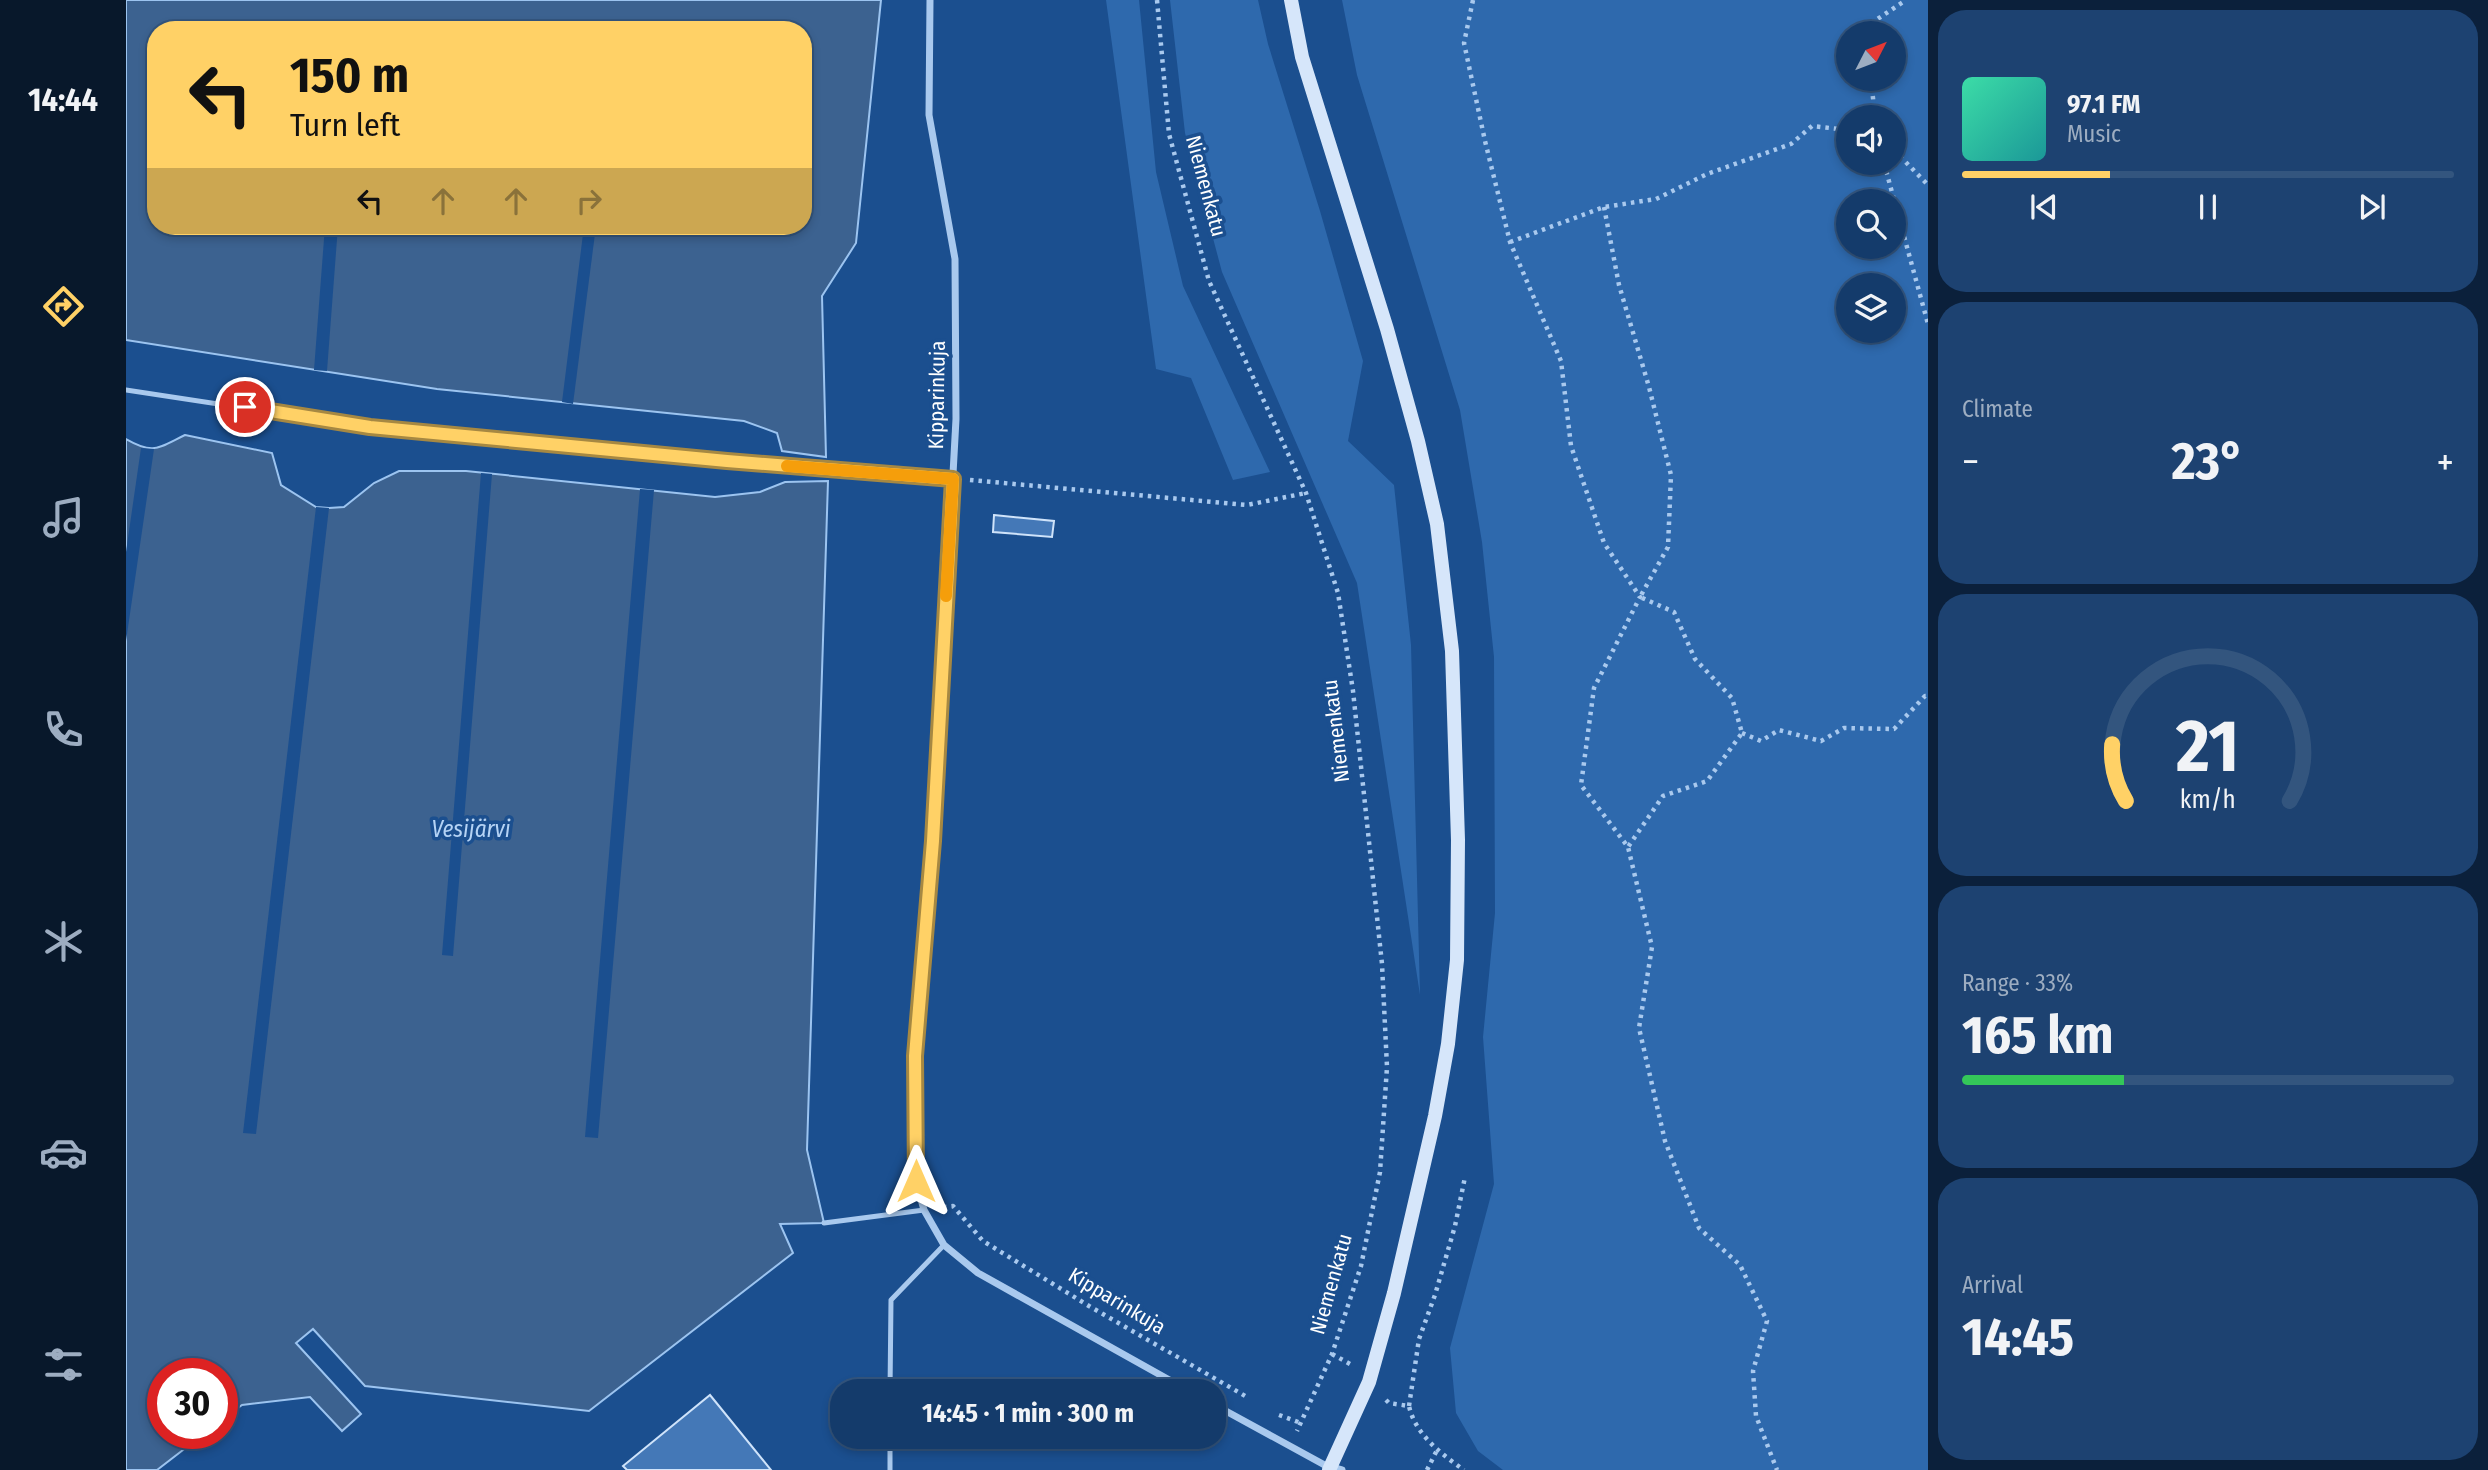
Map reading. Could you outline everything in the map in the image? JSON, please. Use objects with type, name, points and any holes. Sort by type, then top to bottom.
[{"type":"street","name":"Kipparinkuja","points":[[930,0],[929,115],[955,259],[956,419],[933,841],[915,1056],[916,1181],[924,1210],[944,1245],[978,1273],[1168,1379]]},
{"type":"street","points":[[1226,1411],[1334,1469],[1369,1382],[1394,1293],[1435,1116],[1448,1044],[1457,960],[1458,840],[1452,651],[1437,524],[1418,441],[1387,329],[1302,57],[1291,0]]},
{"type":"lane","points":[[126,390],[370,427],[727,461],[953,479]]},
{"type":"lane","points":[[824,1223],[924,1210]]},
{"type":"lane","points":[[890,1379],[891,1300],[944,1245]]},
{"type":"lane","points":[[890,1449],[890,1470]]},
{"type":"path","name":"Niemenkatu","points":[[1157,0],[1169,134],[1209,281],[1306,493],[1338,593],[1353,691],[1382,964],[1387,1067],[1380,1172],[1361,1266],[1332,1354],[1291,1446]]},
{"type":"path","points":[[1473,0],[1464,43],[1485,141],[1510,242],[1561,361],[1571,446],[1604,543],[1640,597],[1674,612],[1695,659],[1732,698],[1742,733]]},
{"type":"path","points":[[1874,21],[1906,0]]},
{"type":"path","points":[[1510,242],[1604,207],[1656,199],[1707,174],[1791,144],[1812,126],[1836,129]]},
{"type":"path","points":[[1906,162],[1928,184]]},
{"type":"path","points":[[1887,175],[1928,324]]},
{"type":"path","points":[[1604,207],[1619,285],[1671,475],[1668,547],[1594,688],[1581,785],[1628,847],[1652,947],[1639,1028],[1665,1141],[1699,1228],[1740,1265],[1767,1321],[1754,1371],[1756,1416],[1777,1470]]},
{"type":"path","points":[[953,479],[1247,505],[1306,493]]},
{"type":"path","points":[[1742,733],[1761,741],[1779,730],[1821,741],[1844,728],[1894,729],[1928,696]]},
{"type":"path","points":[[1628,847],[1663,796],[1707,781],[1742,733]]},
{"type":"path","points":[[1464,1470],[1437,1450],[1411,1417],[1409,1406],[1419,1339],[1455,1226],[1465,1177]]},
{"type":"path","name":"Kipparinkuja","points":[[924,1210],[953,1206],[983,1241],[1254,1401]]},
{"type":"path","points":[[1332,1354],[1348,1361],[1389,1403],[1409,1406]]},
{"type":"path","points":[[1277,1414],[1301,1423]]},
{"type":"path","points":[[1427,1470],[1437,1450]]},
{"type":"shaded area","points":[[1106,0],[1139,0],[1156,172],[1183,286],[1270,472],[1233,480],[1191,378],[1156,369]]},
{"type":"shaded area","points":[[1170,0],[1258,0],[1268,44],[1363,361],[1348,441],[1394,485],[1411,645],[1420,995],[1357,583],[1222,272],[1185,133]]},
{"type":"shaded area","points":[[1342,0],[1928,0],[1928,1470],[1503,1470],[1478,1451],[1456,1413],[1450,1348],[1494,1184],[1483,1037],[1495,913],[1494,657],[1482,542],[1460,410],[1357,75]]},
{"type":"water","points":[[126,0],[881,0],[856,243],[822,296],[826,457],[782,451],[777,433],[744,421],[437,389],[126,340]]},
{"type":"water","name":"Vesijärvi","points":[[185,435],[272,453],[281,485],[316,507],[329,508],[344,507],[374,483],[399,471],[466,471],[715,497],[760,492],[785,482],[828,481],[807,1150],[824,1223],[780,1224],[793,1253],[589,1411],[365,1386],[313,1329],[296,1343],[361,1414],[342,1431],[310,1397],[242,1405],[238,1408],[238,1358],[147,1358],[147,1449],[184,1449],[157,1470],[126,1470],[126,439],[150,448]]},
{"type":"pier","points":[[324,235],[337,235],[327,371],[314,370]]},
{"type":"pier","points":[[583,235],[595,235],[573,404],[562,402]]},
{"type":"pier","points":[[141,448],[154,449],[126,641],[126,552]]},
{"type":"pier","points":[[481,473],[492,474],[453,956],[442,955]]},
{"type":"pier","points":[[640,489],[654,490],[598,1138],[585,1137]]},
{"type":"pier","points":[[316,507],[329,508],[256,1134],[243,1133]]},
{"type":"building","points":[[994,515],[1054,521],[1052,537],[993,532]]},
{"type":"building","points":[[710,1395],[771,1470],[627,1470],[623,1466]]},
{"type":"slow traffic","points":[[787,466],[953,479],[946,596]]},
{"type":"route","points":[[245,407],[370,427],[727,461],[953,479],[933,841],[915,1056],[916,1181]]}]
